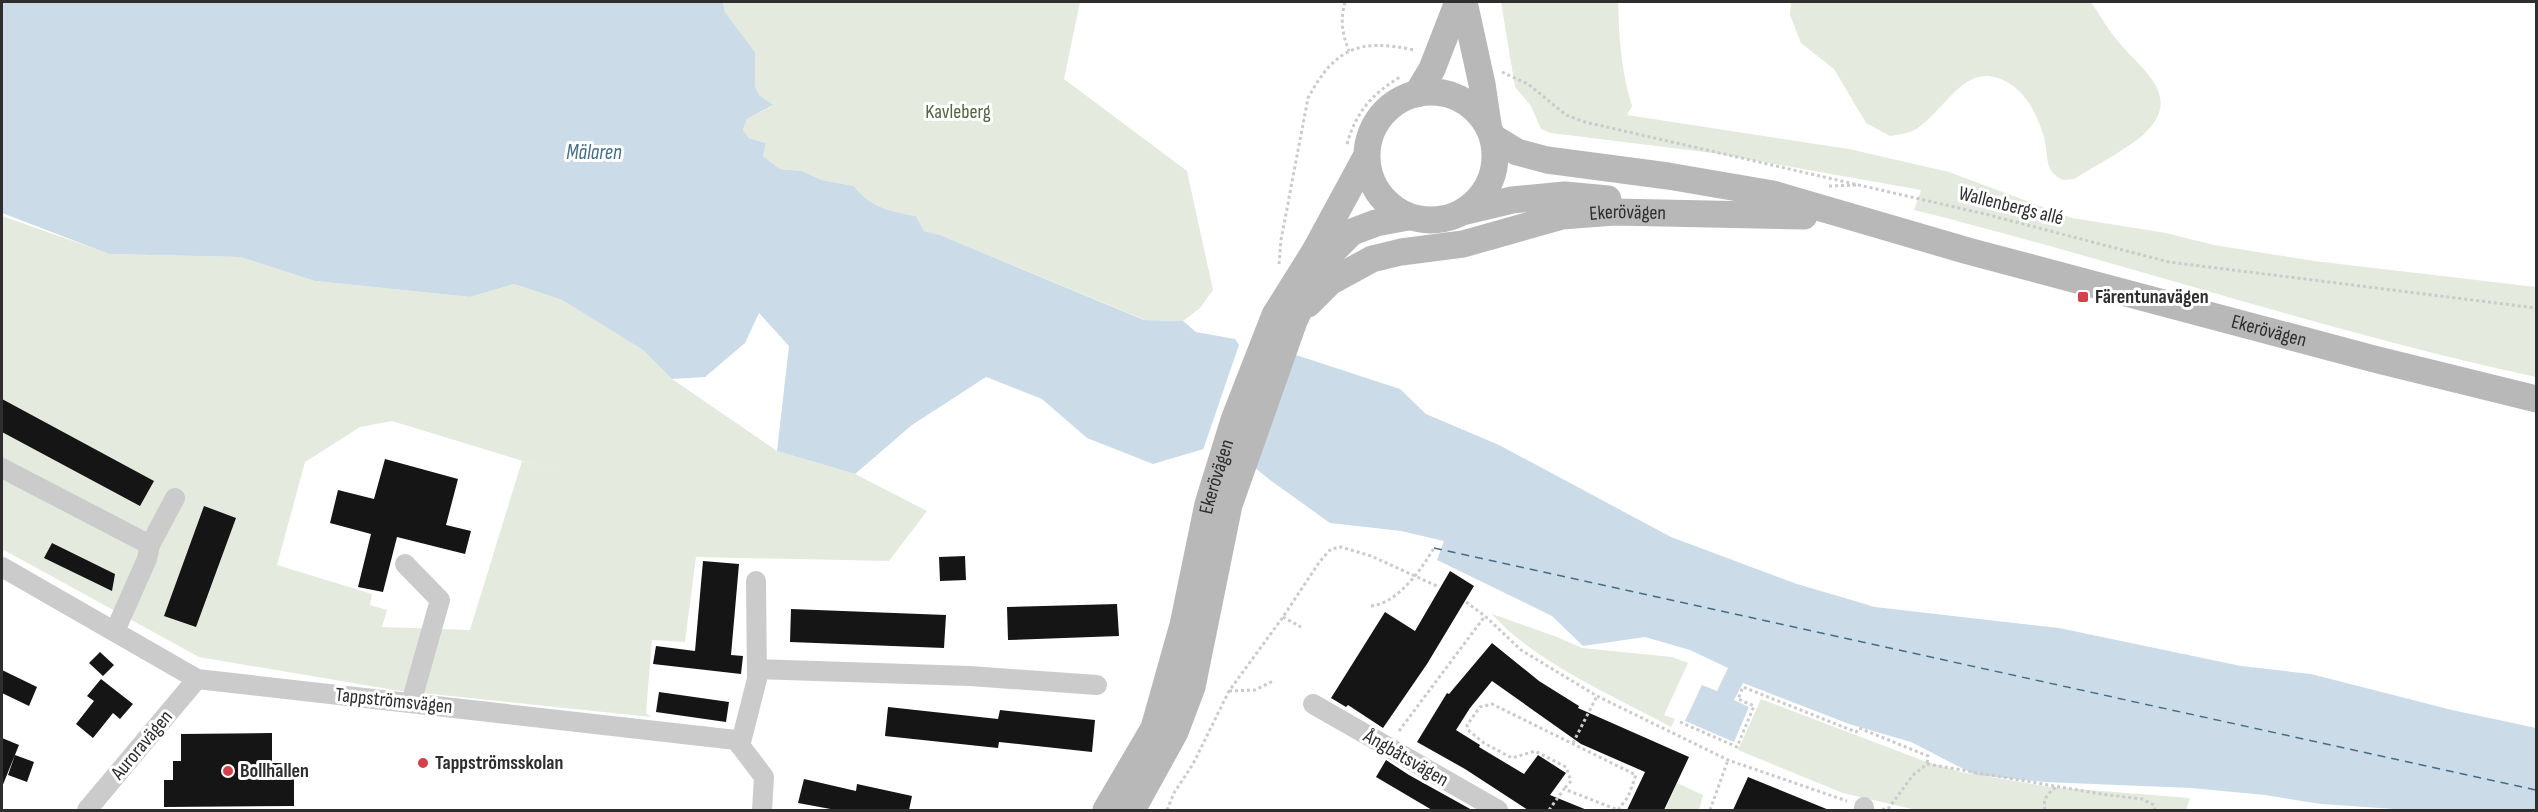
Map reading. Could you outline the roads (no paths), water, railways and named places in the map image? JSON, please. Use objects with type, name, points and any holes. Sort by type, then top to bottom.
[{"type":"main road","points":[[1417,94],[1432,69],[1458,2]]},
{"type":"main road","points":[[1464,2],[1482,84],[1491,131],[1495,155],[1491,181],[1484,195],[1466,211],[1441,220],[1425,221],[1408,217],[1394,209],[1377,190],[1368,173],[1366,157],[1370,137],[1379,118],[1396,102],[1417,94],[1447,94],[1458,98],[1469,104],[1491,131]]},
{"type":"main road","name":"Ekerövägen","points":[[1491,131],[1517,152],[1547,160],[1668,176],[1773,194],[1968,251],[2374,359],[2536,399]]},
{"type":"main road","name":"Ekerövägen","points":[[1288,317],[1315,251],[1366,157]]},
{"type":"main road","name":"Ekerövägen","points":[[1466,211],[1512,200],[1565,195],[1804,216],[1968,251]]},
{"type":"main road","name":"Ekerövägen","points":[[1288,317],[1330,282],[1372,259],[1401,252],[1463,244],[1562,216],[1615,212],[1804,216]]},
{"type":"main road","name":"Ekerövägen","points":[[1132,810],[1175,732],[1188,696],[1208,504],[1233,420],[1288,317],[1321,263],[1352,232],[1376,223],[1408,217]]},
{"type":"main road","name":"Ekerövägen","points":[[1106,810],[1154,728],[1195,620]]},
{"type":"street","points":[[2,468],[150,545]]},
{"type":"street","points":[[115,631],[147,559],[150,545],[175,498]]},
{"type":"street","points":[[405,564],[440,600],[411,703]]},
{"type":"street","name":"Tappströmsvägen","points":[[2,567],[197,679],[736,740],[740,746]]},
{"type":"street","points":[[756,581],[757,679],[740,746],[764,777],[762,810]]},
{"type":"street","points":[[757,669],[970,676],[1097,685]]},
{"type":"street","name":"Auroravägen","points":[[87,810],[197,679]]},
{"type":"street","name":"Ångbåtsvägen","points":[[1313,704],[1498,810]]},
{"type":"water","name":"Mälaren","points":[[2,2],[723,2],[725,12],[755,52],[755,86],[759,95],[773,105],[747,119],[743,130],[749,138],[766,143],[763,156],[780,169],[802,171],[822,180],[854,186],[874,204],[916,216],[924,231],[940,235],[1144,320],[1183,321],[1196,332],[1235,339],[1259,373],[1296,355],[1400,389],[1426,414],[1499,445],[1671,537],[1797,584],[1875,607],[2059,628],[2241,666],[2311,674],[2452,710],[2536,728],[2536,810],[2409,810],[2321,804],[2265,795],[2191,788],[2044,782],[1975,775],[1911,742],[1849,724],[1743,683],[1734,700],[1749,707],[1734,742],[1685,721],[1702,685],[1717,691],[1728,668],[1690,650],[1645,637],[1583,646],[1552,616],[1437,560],[1444,541],[1401,531],[1330,523],[1270,480],[1224,443],[1153,464],[1087,438],[1042,399],[986,377],[912,425],[855,474],[777,451],[789,346],[759,313],[745,343],[705,377],[672,379],[643,350],[562,300],[514,284],[470,297],[315,281],[240,257],[109,254],[2,213]]},
{"type":"place","name":"Färentunavägen","points":[[2083,297]]},
{"type":"place","name":"Tappströmsskolan","points":[[423,763]]},
{"type":"place","name":"Bollhallen","points":[[228,771]]},
{"type":"park label","name":"Kavleberg","points":[[958,112]]}]
